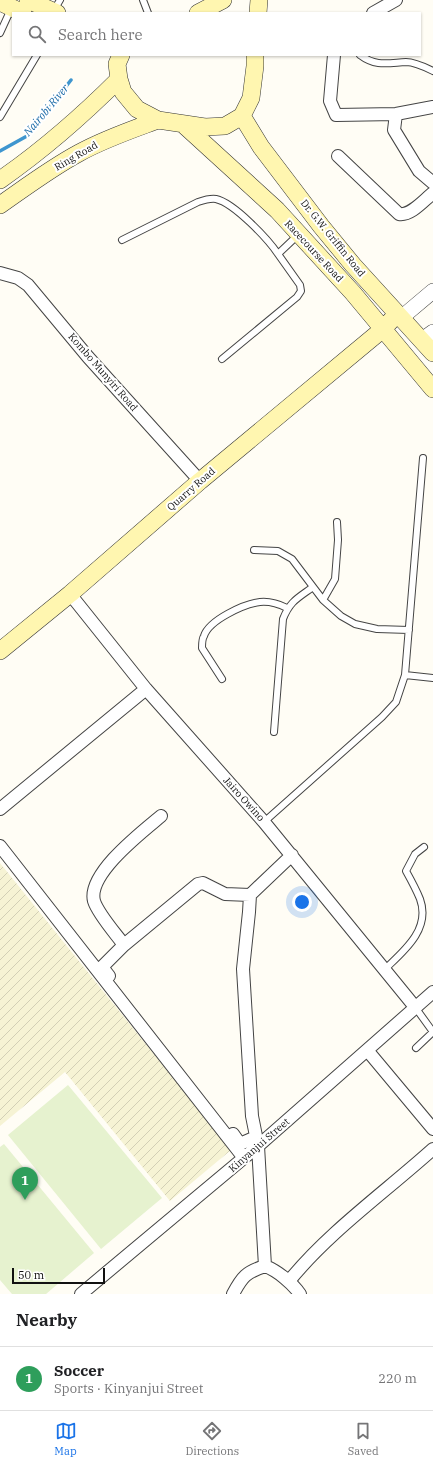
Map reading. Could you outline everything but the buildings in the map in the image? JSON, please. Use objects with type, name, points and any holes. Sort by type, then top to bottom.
[{"type":"main road","points":[[200,12],[223,0]]},
{"type":"main road","points":[[258,12],[259,0]]},
{"type":"main road","points":[[116,63],[123,92],[137,109],[158,120],[206,127],[225,126],[242,116],[251,98],[255,56]]},
{"type":"main road","points":[[0,180],[45,147],[74,123],[116,63]]},
{"type":"main road","name":"Dr. G.W. Griffin Road","points":[[242,116],[261,148],[353,265],[399,316],[428,336],[433,354]]},
{"type":"main road","name":"Ring Road","points":[[0,205],[78,153],[109,138],[158,120]]},
{"type":"main road","name":"Racecourse Road","points":[[184,124],[276,210],[353,293],[433,389]]},
{"type":"main road","name":"Quarry Road","points":[[0,651],[70,594],[200,481],[399,316]]},
{"type":"street","points":[[375,12],[396,0]]},
{"type":"street","points":[[334,56],[330,101],[336,115],[396,114],[433,107]]},
{"type":"street","points":[[396,114],[394,130],[419,170],[433,183]]},
{"type":"street","points":[[338,156],[399,214],[404,215],[410,212],[433,193]]},
{"type":"street","name":"Kombo Munyiri Road","points":[[0,273],[18,278],[28,286],[88,357],[200,481]]},
{"type":"street","points":[[399,316],[433,291]]},
{"type":"street","name":"Jairo Owino","points":[[70,594],[146,688],[292,855],[415,1007]]},
{"type":"street","points":[[0,809],[146,688]]},
{"type":"street","points":[[124,945],[102,916],[94,901],[95,889],[99,876],[128,844],[161,816]]},
{"type":"street","points":[[0,846],[244,1158]]},
{"type":"street","points":[[257,1141],[240,1144],[131,1002],[102,967],[124,945],[198,884],[203,883],[225,894],[250,894],[292,855]]},
{"type":"street","points":[[250,894],[243,969],[252,1116],[257,1141],[265,1266]]},
{"type":"street","name":"Kinyanjui Street","points":[[81,1294],[244,1158],[257,1141],[367,1050],[433,992]]},
{"type":"street","points":[[367,1050],[433,1129]]},
{"type":"street","points":[[289,1282],[306,1260],[321,1245],[433,1149]]},
{"type":"street","points":[[234,1294],[247,1274],[252,1270],[265,1266],[289,1282],[300,1294]]},
{"type":"lane","points":[[143,0],[148,12]]},
{"type":"lane","points":[[0,33],[12,7]]},
{"type":"lane","points":[[0,117],[36,56]]},
{"type":"lane","points":[[361,56],[370,62],[388,64],[407,62],[433,71]]},
{"type":"lane","points":[[122,240],[198,202],[207,199],[225,203],[252,224],[270,242],[300,285],[301,291],[297,297],[222,359]]},
{"type":"lane","points":[[278,254],[298,235]]},
{"type":"lane","points":[[264,822],[382,717],[396,702],[406,675],[408,630],[423,458]]},
{"type":"lane","points":[[323,600],[335,579],[338,547],[337,522]]},
{"type":"lane","points":[[254,550],[278,551],[292,559],[323,600],[341,616],[355,624],[376,629],[408,630]]},
{"type":"lane","points":[[274,732],[283,619],[287,608],[292,602],[313,586]]},
{"type":"lane","points":[[222,679],[202,648],[204,635],[211,626],[228,613],[261,602],[275,603],[287,608]]},
{"type":"lane","points":[[406,675],[433,678]]},
{"type":"lane","points":[[385,969],[407,948],[418,933],[423,913],[420,900],[406,871],[415,854],[424,847]]},
{"type":"lane","points":[[415,1007],[433,1032],[416,1048]]},
{"type":"shaded area","points":[[0,863],[231,1150],[170,1201],[65,1072],[0,1126]]},
{"type":"green space","points":[[68,1085],[162,1198],[101,1249],[8,1135]]},
{"type":"green space","points":[[4,1144],[94,1253],[46,1294],[12,1294],[0,1280],[0,1147]]},
{"type":"waterway","name":"Nairobi River","points":[[0,151],[27,136],[71,80]]},
{"type":"place","name":"Soccer","points":[[25,1200]]}]
